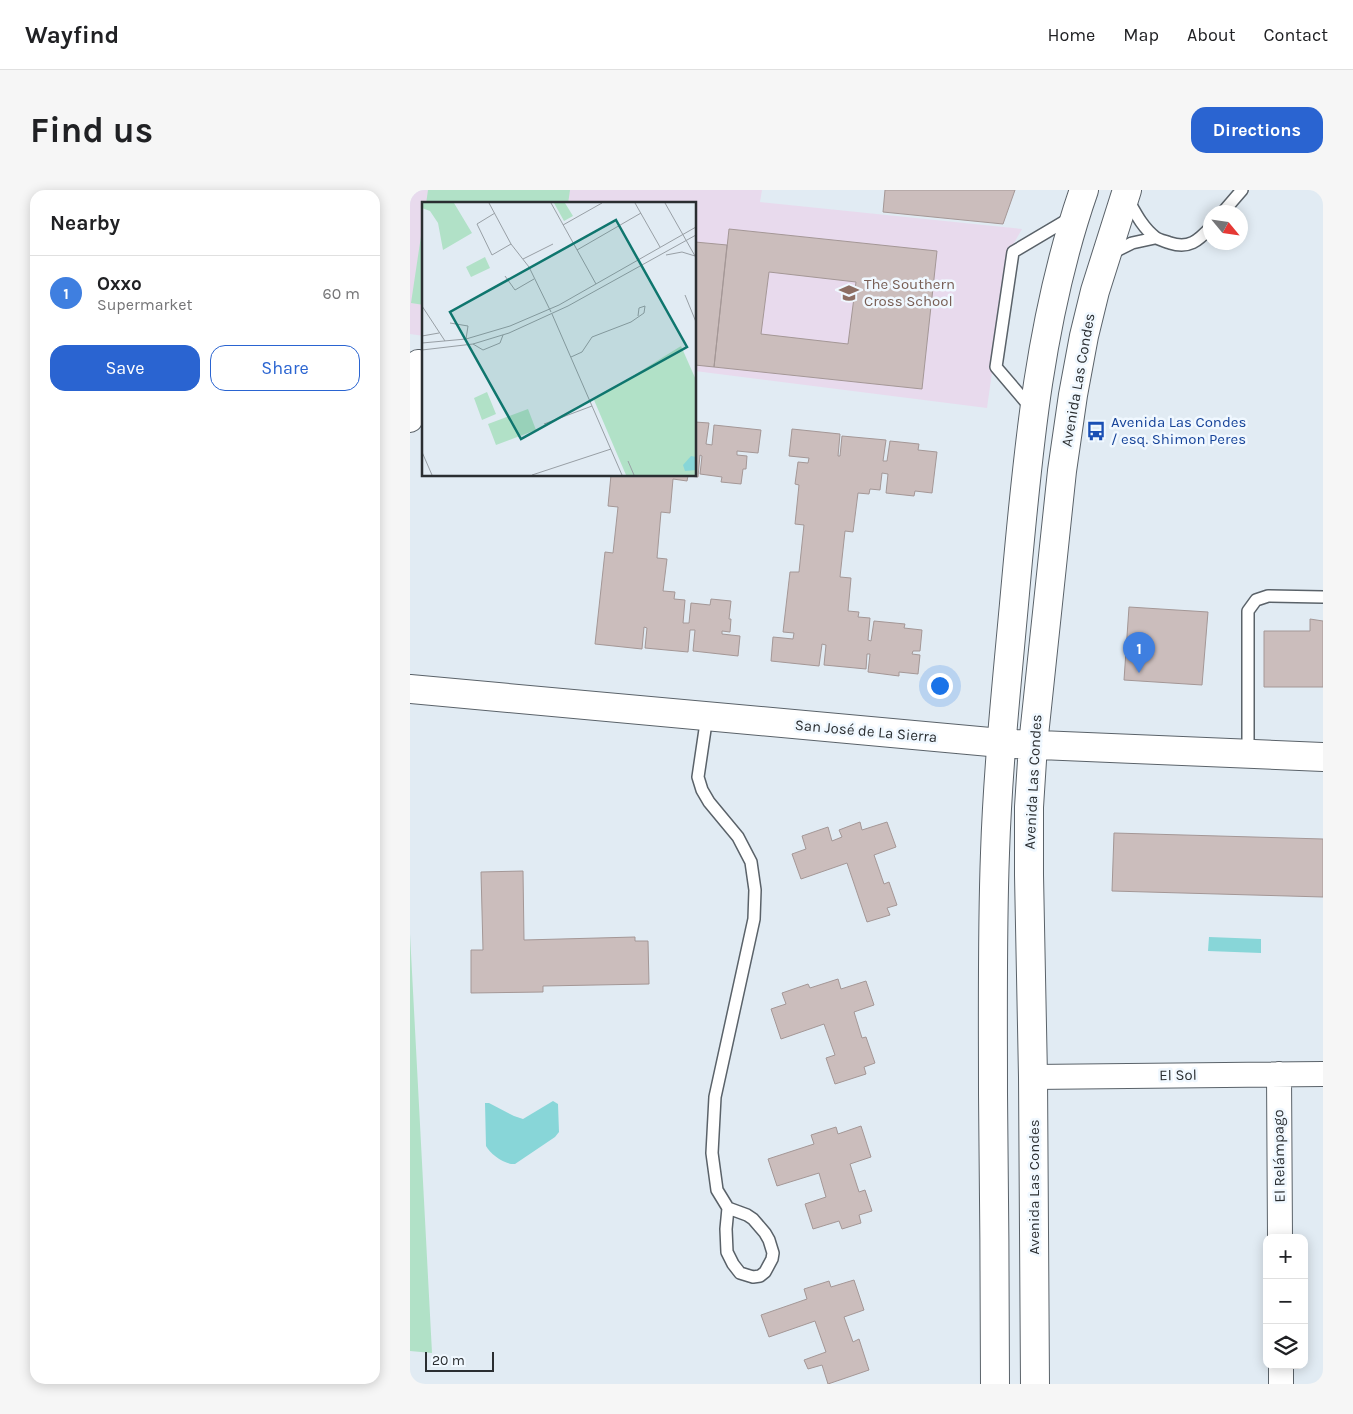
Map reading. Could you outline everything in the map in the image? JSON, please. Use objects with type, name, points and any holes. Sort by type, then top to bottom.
[{"type":"main road","name":"Avenida Las Condes","points":[[1035,1384],[1033,1077],[1029,875],[1029,807],[1033,745],[1062,471],[1070,414],[1084,336],[1095,291],[1126,192]]},
{"type":"main road","points":[[995,1384],[992,950],[1001,743],[1025,484],[1034,411],[1053,302],[1080,202]]},
{"type":"main road","name":"San José de La Sierra","points":[[410,689],[1001,743],[1323,757]]},
{"type":"street","points":[[410,420],[418,362]]},
{"type":"street","name":"El Relámpago","points":[[1279,1074],[1280,1234]]},
{"type":"street","name":"El Sol","points":[[1033,1077],[1323,1074]]},
{"type":"street","points":[[1281,1369],[1282,1384]]},
{"type":"lane","points":[[1229,205],[1242,190]]},
{"type":"lane","points":[[1126,192],[1139,221],[1155,238],[1177,245],[1189,245],[1203,235]]},
{"type":"lane","points":[[1034,411],[996,367],[1013,252],[1080,202]]},
{"type":"lane","points":[[1106,256],[1132,243],[1155,238]]},
{"type":"lane","points":[[1248,753],[1248,611],[1256,600],[1268,596],[1323,598]]},
{"type":"lane","points":[[707,716],[698,777],[702,790],[709,802],[738,837],[751,862],[755,890],[754,919],[715,1097],[712,1153],[717,1190],[728,1208],[727,1252],[740,1273],[746,1276],[760,1276],[765,1272],[772,1259],[773,1253],[769,1240],[753,1219],[728,1208]]},
{"type":"shaded area","name":"The Southern Cross School","points":[[410,190],[762,190],[760,202],[1022,229],[1009,252],[987,408],[696,371],[696,202],[422,202],[422,336],[410,334]]},
{"type":"green space","points":[[428,190],[570,190],[568,202],[426,202]]},
{"type":"green space","points":[[422,229],[422,305],[411,303]]},
{"type":"green space","points":[[410,934],[432,1353],[410,1351]]},
{"type":"water","points":[[1209,937],[1261,939],[1261,953],[1208,951]]},
{"type":"water","points":[[553,1101],[558,1104],[559,1132],[555,1137],[515,1164],[502,1161],[488,1149],[486,1146],[485,1103],[489,1103],[523,1119]]},
{"type":"building","points":[[885,190],[1015,190],[1003,224],[883,212]]},
{"type":"building","points":[[729,229],[937,251],[922,389],[714,367]],"holes":[[[769,272],[856,282],[848,344],[761,334]]]},
{"type":"building","points":[[696,242],[727,245],[714,367],[696,365]]},
{"type":"building","points":[[696,422],[709,423],[706,444],[712,445],[714,425],[761,430],[758,453],[737,451],[737,455],[747,456],[746,469],[743,469],[741,484],[721,482],[722,477],[700,474],[702,456],[700,455],[698,477],[688,476],[696,476]]},
{"type":"building","points":[[792,429],[840,434],[838,456],[840,456],[842,436],[886,440],[883,461],[887,461],[890,441],[919,444],[918,450],[937,452],[932,493],[915,491],[914,496],[886,493],[888,474],[882,473],[880,490],[870,489],[869,494],[858,493],[853,532],[845,531],[840,577],[851,578],[848,611],[859,612],[858,617],[870,618],[868,640],[871,641],[874,621],[905,624],[904,628],[922,630],[920,651],[913,651],[912,654],[920,655],[918,674],[899,672],[899,676],[868,672],[870,654],[867,654],[866,669],[824,665],[826,645],[822,644],[819,666],[771,661],[773,637],[793,639],[794,633],[783,632],[790,572],[799,572],[804,525],[795,524],[799,485],[795,484],[798,462],[808,463],[809,458],[789,456]]},
{"type":"building","points":[[611,476],[688,476],[687,481],[673,479],[670,513],[661,512],[657,558],[667,559],[663,591],[675,592],[674,599],[685,600],[683,623],[689,623],[691,603],[710,605],[711,599],[731,601],[730,632],[722,631],[722,634],[740,636],[738,656],[693,651],[695,630],[690,630],[688,652],[645,648],[647,628],[644,627],[642,649],[595,644],[605,552],[613,553],[618,507],[608,506]]},
{"type":"building","points":[[1129,607],[1208,612],[1202,685],[1124,680]]},
{"type":"building","points":[[1310,619],[1323,621],[1323,687],[1264,687],[1264,631],[1310,631]]},
{"type":"building","points":[[860,822],[862,830],[887,822],[896,847],[874,855],[884,884],[889,882],[897,905],[887,908],[890,915],[867,922],[847,863],[801,879],[792,854],[806,849],[802,836],[828,827],[832,841],[842,837],[839,830]]},
{"type":"building","points":[[1114,833],[1323,839],[1323,897],[1112,891]]},
{"type":"building","points":[[523,871],[524,940],[635,937],[635,941],[648,941],[649,984],[543,986],[543,992],[471,993],[471,950],[483,950],[481,872]]},
{"type":"building","points":[[838,979],[841,989],[866,981],[874,1005],[854,1012],[862,1038],[866,1037],[875,1063],[864,1067],[866,1074],[835,1084],[826,1058],[835,1055],[824,1024],[781,1039],[771,1009],[786,1004],[782,993],[808,984],[810,988]]},
{"type":"building","points":[[861,1126],[871,1157],[850,1164],[859,1192],[865,1190],[872,1211],[859,1215],[861,1223],[842,1229],[839,1221],[813,1229],[805,1204],[826,1197],[819,1173],[777,1186],[768,1159],[814,1144],[811,1135],[836,1127],[838,1134]]},
{"type":"building","points":[[854,1280],[864,1310],[844,1317],[853,1342],[859,1339],[869,1370],[828,1384],[822,1365],[808,1369],[804,1360],[826,1352],[815,1321],[769,1337],[761,1315],[807,1299],[804,1289],[829,1281],[831,1287]]},
{"type":"place","name":"The Southern Cross School","points":[[849,293]]},
{"type":"place","name":"Avenida Las Condes / esq. Shimon Peres","points":[[1096,431]]},
{"type":"place","name":"Oxxo","points":[[1139,673]]}]
